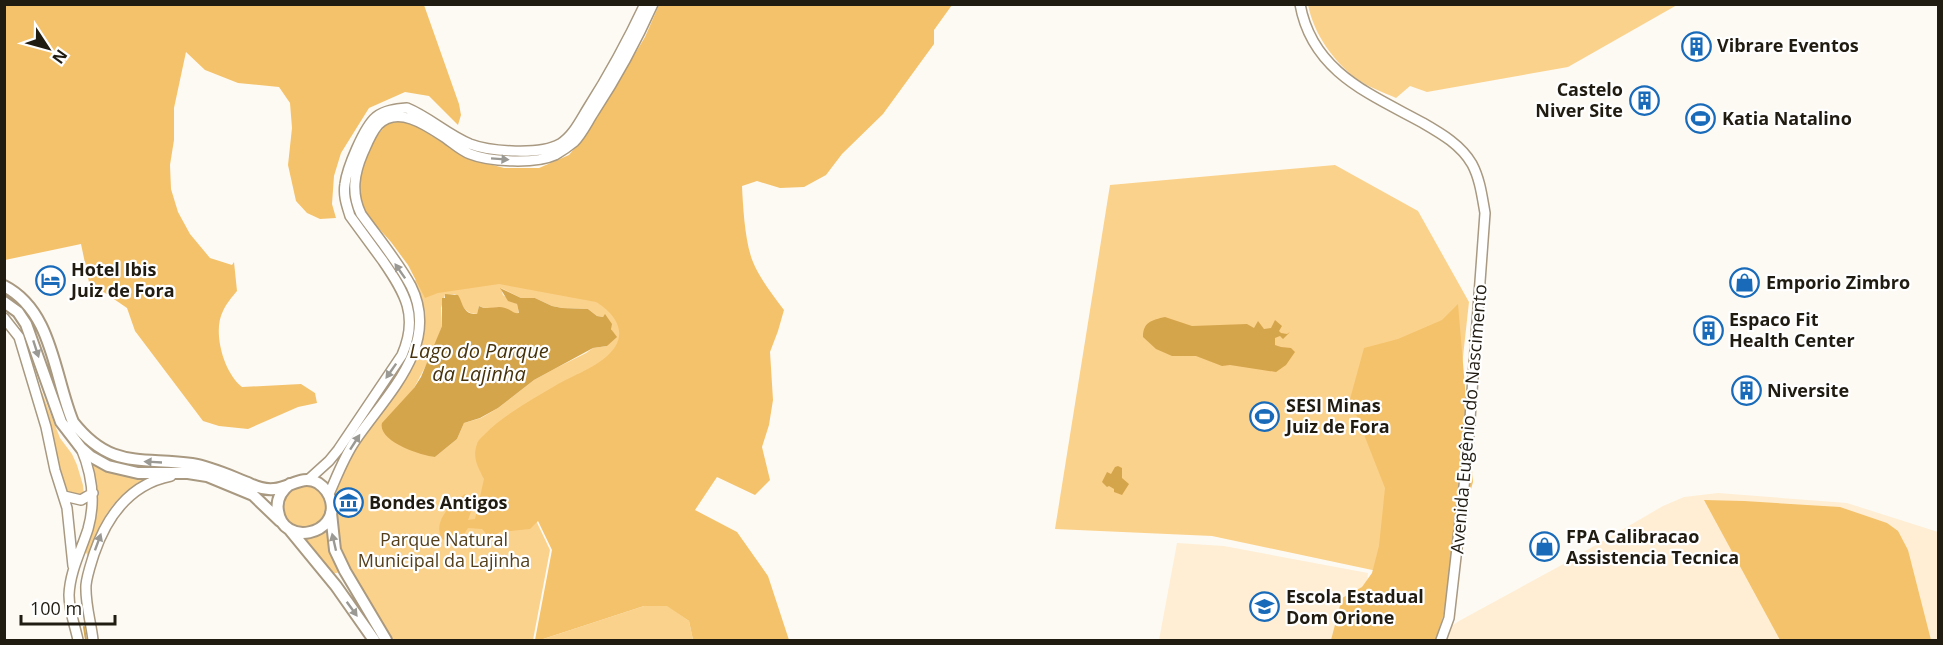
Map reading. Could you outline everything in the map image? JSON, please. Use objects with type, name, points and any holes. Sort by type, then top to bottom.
[{"type":"main road","points":[[308,480],[338,450],[402,355],[408,341],[410,315],[403,293],[350,216],[345,202],[345,184],[354,158],[374,119],[383,112],[407,108],[468,143],[488,149],[524,150],[551,148],[561,144],[572,133],[603,84],[645,4]]},
{"type":"main road","points":[[386,640],[345,571],[336,550],[329,494],[354,442],[407,369],[416,347],[420,313],[410,285],[360,214],[355,201],[353,185],[360,161],[378,125],[387,118],[399,117],[412,119],[468,154],[485,158],[522,160],[552,156],[575,141],[609,89],[637,40],[654,4]]},
{"type":"main road","name":"Avenida Eugênio do Nascimento","points":[[1300,4],[1303,18],[1318,49],[1336,70],[1374,98],[1410,116],[1442,140],[1457,154],[1482,196],[1485,213],[1467,460],[1449,618],[1441,640]]},
{"type":"main road","points":[[4,286],[23,298],[38,319],[73,422],[83,434],[108,453],[122,458],[193,464],[257,487],[276,489],[308,480],[320,484],[329,494]]},
{"type":"main road","points":[[4,302],[23,318],[33,339],[61,422],[90,456],[108,466],[124,470],[207,476],[253,495],[286,527],[307,534],[316,532],[328,520],[331,511]]},
{"type":"main road","points":[[4,318],[19,337],[64,496],[72,543],[70,602],[78,640]]},
{"type":"main road","points":[[73,566],[88,527],[93,493],[81,448]]},
{"type":"main road","points":[[93,640],[86,583],[99,538],[115,510],[131,494],[161,478],[188,473]]},
{"type":"main road","points":[[290,484],[284,489],[278,502],[279,517],[327,576],[374,640]]},
{"type":"main road","points":[[64,496],[81,500],[93,493]]},
{"type":"main road","points":[[72,543],[86,557],[82,592],[85,608],[89,612]]},
{"type":"main road","points":[[327,576],[338,575],[345,571]]},
{"type":"shaded area","points":[[5,4],[424,5],[459,104],[461,115],[458,125],[429,96],[405,92],[369,108],[341,153],[334,176],[332,204],[336,218],[320,219],[307,213],[296,201],[288,165],[292,128],[290,103],[279,87],[238,83],[205,70],[186,52],[174,108],[174,140],[170,165],[171,189],[178,212],[190,234],[210,258],[232,265],[234,262],[237,291],[223,311],[219,330],[219,341],[225,362],[242,387],[301,384],[315,393],[317,403],[298,407],[248,429],[219,426],[203,421],[135,331],[127,308],[89,282],[81,244],[5,260]]},
{"type":"shaded area","points":[[659,5],[952,5],[934,30],[934,44],[883,114],[842,154],[826,175],[804,187],[780,188],[757,181],[742,186],[750,254],[759,275],[784,310],[770,352],[773,400],[769,425],[762,447],[770,480],[755,495],[717,477],[695,510],[737,532],[768,576],[789,640],[693,640],[689,621],[667,606],[644,606],[535,640],[552,550],[538,521],[530,529],[499,532],[497,537],[490,538],[482,529],[468,528],[463,536],[448,541],[442,539],[439,526],[449,508],[465,494],[470,496],[474,503],[468,520],[475,519],[484,479],[475,458],[480,439],[492,427],[520,407],[604,359],[618,340],[616,321],[596,302],[499,284],[438,293],[425,298],[408,265],[364,212],[359,199],[357,186],[362,162],[374,139],[387,124],[411,122],[466,158],[504,168],[539,168],[569,155],[588,132],[645,37]]},
{"type":"shaded area","points":[[1458,304],[1473,482],[1457,539],[1449,597],[1436,640],[1331,640],[1342,598],[1362,587],[1372,573],[1379,546],[1385,488],[1350,399],[1364,348],[1398,339],[1442,320]]},
{"type":"shaded area","points":[[1718,493],[1847,503],[1938,532],[1938,640],[1443,640],[1450,627],[1459,621],[1663,506],[1684,497]]},
{"type":"shaded area","points":[[1704,500],[1840,507],[1887,523],[1898,531],[1908,550],[1931,640],[1780,640]]},
{"type":"shaded area","name":"Escola Estadual Dom Orione","points":[[1177,543],[1224,546],[1368,573],[1362,640],[1159,640]]},
{"type":"green space","points":[[1308,4],[1677,5],[1568,67],[1427,92],[1410,86],[1396,98],[1361,82],[1340,64],[1320,36]]},
{"type":"green space","name":"SESI Minas Juiz de Fora","points":[[1335,165],[1418,211],[1469,302],[1438,584],[1212,536],[1055,529],[1110,185]]},
{"type":"green space","name":"Parque Natural Municipal da Lajinha","points":[[453,257],[668,305],[513,472],[550,550],[533,640],[388,640],[340,546],[335,508],[338,479],[422,333],[424,310],[414,281]],"holes":[[[501,288],[521,298],[535,298],[552,306],[588,309],[597,316],[605,315],[613,333],[607,346],[593,348],[534,380],[481,418],[464,423],[457,439],[435,457],[414,388],[433,352],[442,326],[441,308],[445,295],[455,294],[468,312],[477,314],[479,306],[502,308],[519,314],[517,304],[503,295]]]},
{"type":"green space","points":[[42,392],[60,438],[77,465],[83,485],[84,496],[82,497],[68,493],[66,489]]},
{"type":"green space","points":[[89,461],[105,470],[144,480],[124,494],[111,507],[88,557],[85,550],[91,526]]},
{"type":"green space","points":[[315,484],[330,503],[322,525],[299,531],[281,515],[281,499],[291,486]]},
{"type":"green space","points":[[331,517],[344,569],[328,574],[299,534]]},
{"type":"green space","points":[[644,606],[668,606],[689,621],[693,640],[540,640]]},
{"type":"water","name":"Lago do Parque da Lajinha","points":[[500,288],[521,298],[535,298],[552,306],[588,309],[597,316],[603,317],[605,314],[617,337],[607,346],[593,348],[534,380],[498,408],[480,418],[464,423],[457,439],[435,457],[411,451],[386,436],[382,430],[382,423],[421,377],[442,326],[442,298],[445,298],[445,294],[458,295],[466,311],[472,314],[477,314],[479,306],[502,307],[519,313],[517,304],[508,301]]},
{"type":"water","points":[[1165,317],[1192,326],[1247,324],[1254,328],[1258,321],[1264,329],[1271,328],[1275,320],[1282,326],[1279,331],[1281,333],[1290,332],[1283,339],[1280,336],[1275,338],[1275,345],[1291,348],[1295,352],[1286,365],[1276,372],[1230,365],[1222,366],[1196,356],[1172,356],[1156,349],[1143,337],[1143,332],[1149,322]]},
{"type":"water","points":[[1118,466],[1122,468],[1122,478],[1129,484],[1122,495],[1114,492],[1114,489],[1102,482],[1107,472],[1111,474]]},
{"type":"waterway","points":[[84,627],[86,640]]},
{"type":"place","name":"Vibrare Eventos","points":[[1696,46]]},
{"type":"place","name":"Castelo Niver Site","points":[[1644,100]]},
{"type":"place","name":"Katia Natalino","points":[[1701,119]]},
{"type":"place","name":"Hotel Ibis Juiz de Fora","points":[[50,280]]},
{"type":"place","name":"Emporio Zimbro","points":[[1745,283]]},
{"type":"place","name":"Espaco Fit Health Center","points":[[1708,330]]},
{"type":"place","name":"Niversite","points":[[1746,391]]},
{"type":"place","name":"SESI Minas Juiz de Fora","points":[[1265,416]]},
{"type":"place","name":"Bondes Antigos","points":[[348,503]]},
{"type":"place","name":"FPA Calibracao Assistencia Tecnica","points":[[1545,547]]},
{"type":"place","name":"Escola Estadual Dom Orione","points":[[1265,607]]}]
